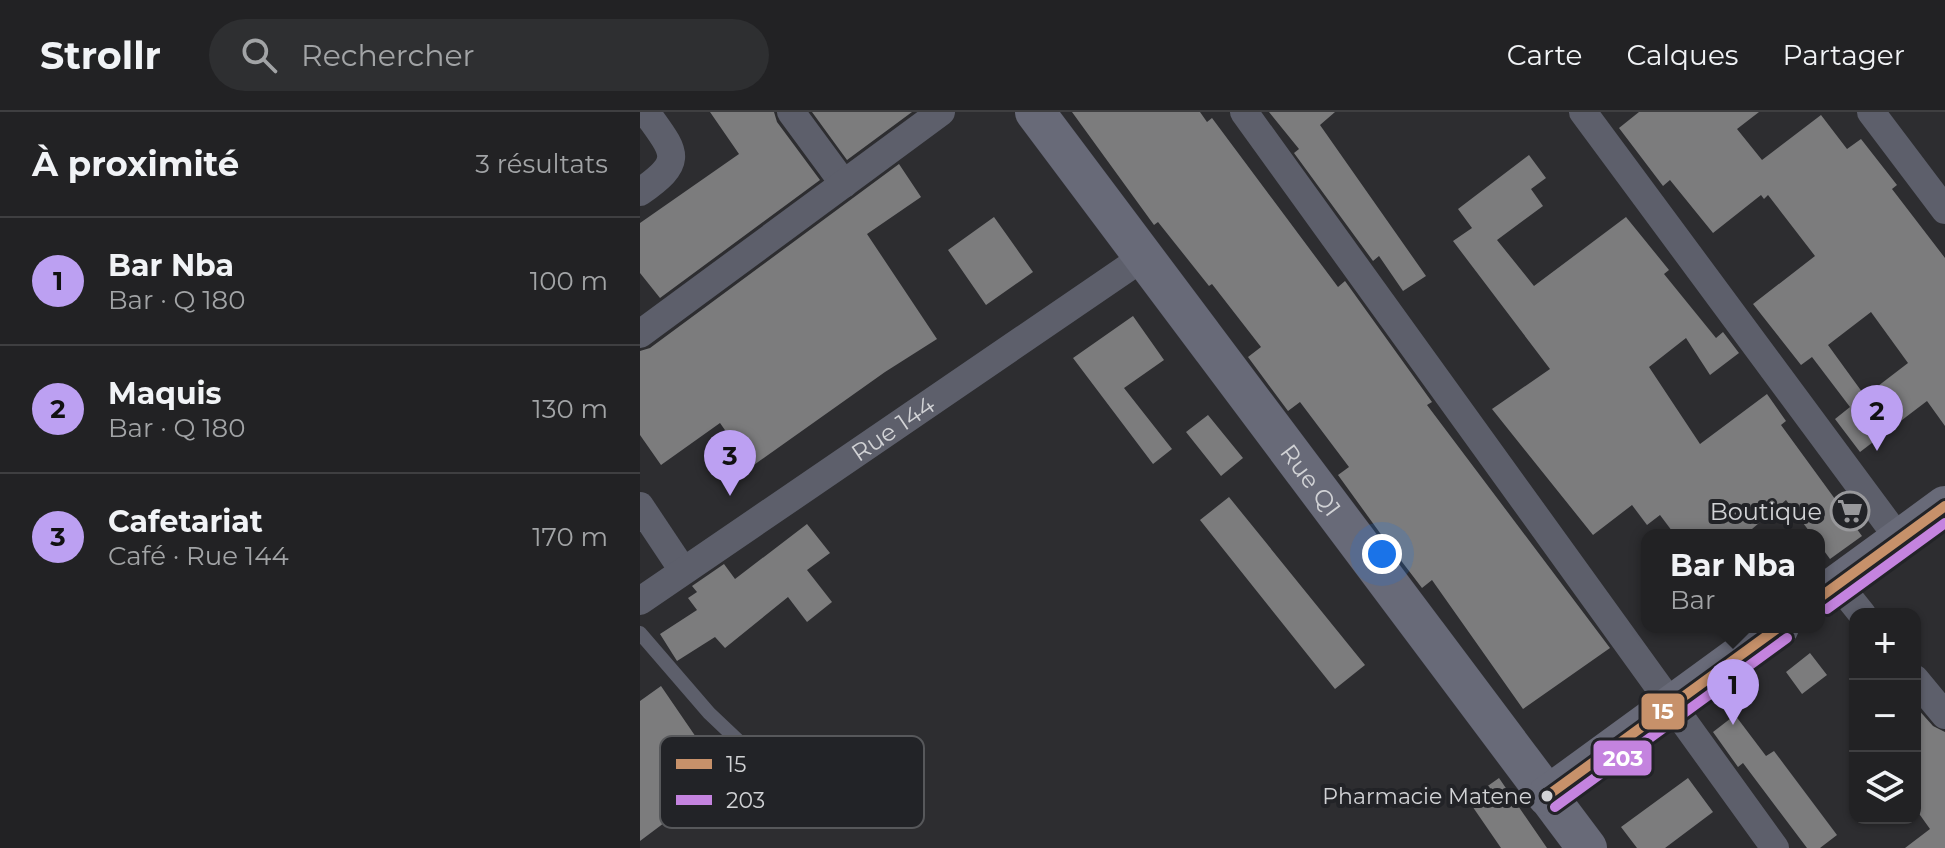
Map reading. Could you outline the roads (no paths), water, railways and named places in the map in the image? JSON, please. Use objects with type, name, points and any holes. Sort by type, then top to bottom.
[{"type":"street","points":[[640,192],[666,174],[672,160],[670,146],[646,112]]},
{"type":"street","points":[[791,112],[844,184]]},
{"type":"street","points":[[640,334],[941,112]]},
{"type":"street","name":"Rue Q1","points":[[1035,112],[1587,848]]},
{"type":"street","points":[[1244,112],[1775,848]]},
{"type":"street","points":[[1871,112],[1945,210]]},
{"type":"street","points":[[1589,114],[1899,539]]},
{"type":"street","name":"Rue 144","points":[[640,601],[682,569],[1145,256]]},
{"type":"street","points":[[640,506],[682,569]]},
{"type":"street","points":[[1840,599],[1899,539],[1945,506]]},
{"type":"street","points":[[1547,796],[1771,633]]},
{"type":"street","points":[[1916,680],[1945,715]]},
{"type":"lane","points":[[640,633],[709,713],[733,736]]},
{"type":"place","name":"Maquis","points":[[1877,451]]},
{"type":"place","name":"Cafetariat","points":[[730,496]]},
{"type":"place","name":"Boutique","points":[[1850,511]]},
{"type":"place","name":"Bar Nba","points":[[1733,725]]},
{"type":"place","name":"Pharmacie Matene","points":[[1547,796]]}]
